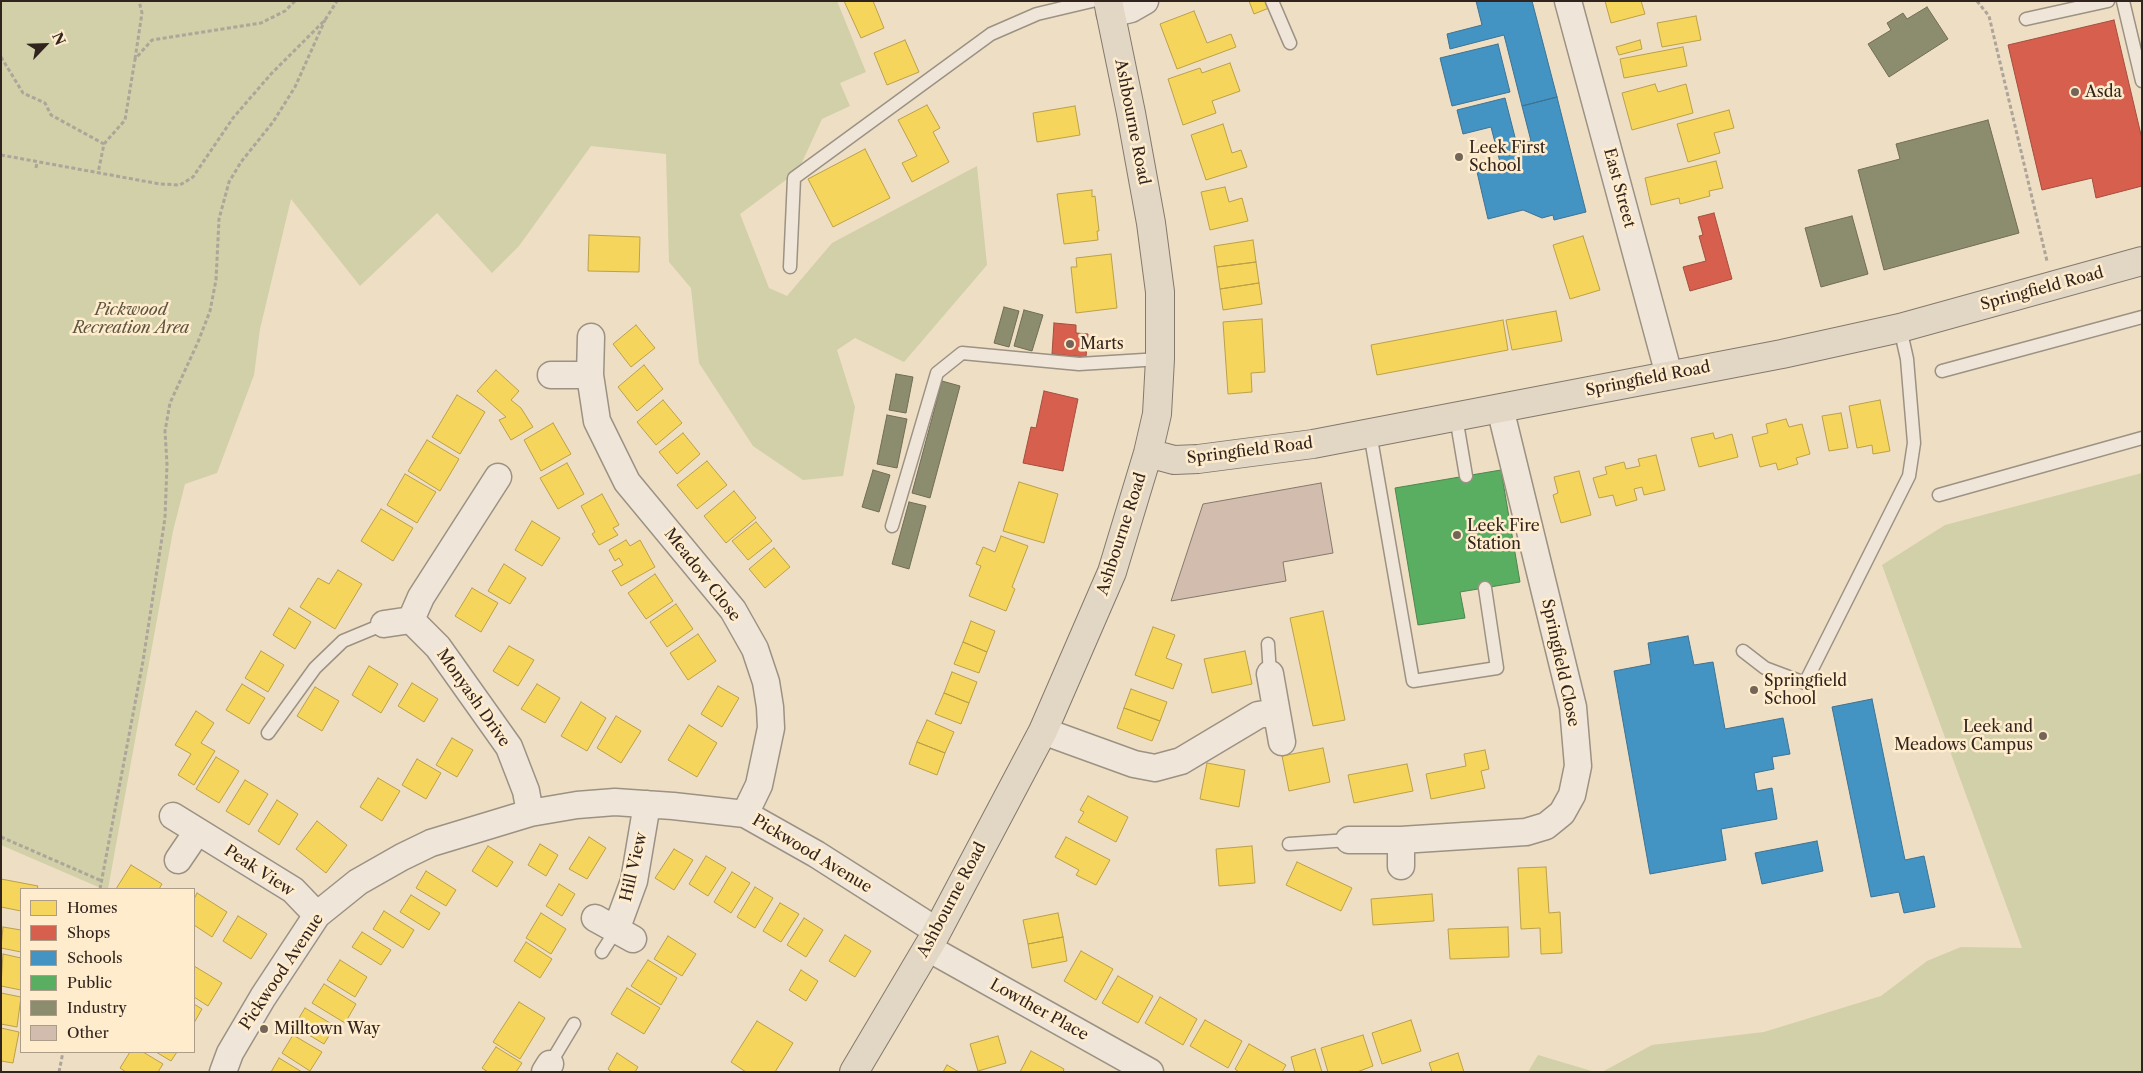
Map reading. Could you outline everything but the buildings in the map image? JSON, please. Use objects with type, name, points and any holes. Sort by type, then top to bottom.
[{"type":"highway","name":"Ashbourne Road","points":[[854,1072],[932,940],[1043,731],[1112,572],[1148,453],[1157,414],[1160,359],[1160,292],[1151,224],[1132,113],[1103,6]]},
{"type":"highway","name":"Springfield Road","points":[[1148,453],[1174,460],[1198,459],[1313,444],[1456,417],[1782,354],[1900,328],[2142,261]]},
{"type":"street","points":[[1103,6],[1131,9],[1144,1]]},
{"type":"street","name":"East Street","points":[[1568,1],[1669,375]]},
{"type":"street","name":"Meadow Close","points":[[591,337],[590,375],[597,421],[626,482],[733,610],[755,649],[766,682],[771,728],[759,785],[745,814]]},
{"type":"street","points":[[551,375],[590,375]]},
{"type":"street","name":"Springfield Close","points":[[1350,840],[1401,840],[1526,832],[1546,826],[1562,813],[1572,795],[1578,766],[1573,707],[1500,408]]},
{"type":"street","points":[[384,624],[411,620],[421,597],[496,496]]},
{"type":"street","name":"Monyash Drive","points":[[411,620],[438,647],[509,747],[526,792],[530,813]]},
{"type":"street","points":[[1270,674],[1282,742]]},
{"type":"street","points":[[1043,731],[1134,764],[1155,768],[1181,761],[1258,715],[1276,712]]},
{"type":"street","name":"Pickwood Avenue","points":[[223,1072],[230,1053],[317,915],[358,882],[409,853],[431,843],[530,813],[578,805],[615,802],[745,814],[816,854],[932,940]]},
{"type":"street","name":"Hill View","points":[[615,929],[634,881],[647,804]]},
{"type":"street","name":"Peak View","points":[[173,816],[293,890],[317,915]]},
{"type":"street","points":[[178,860],[197,832]]},
{"type":"street","points":[[1401,840],[1401,866]]},
{"type":"street","name":"Lowther Place","points":[[932,940],[1150,1072]]},
{"type":"lane","points":[[1272,1],[1290,43]]},
{"type":"lane","points":[[2026,19],[2108,1]]},
{"type":"lane","points":[[2123,1],[2142,81]]},
{"type":"lane","points":[[790,267],[794,178],[991,34],[1037,14],[1103,6]]},
{"type":"lane","points":[[1942,372],[2142,317]]},
{"type":"lane","points":[[1743,651],[1765,668],[1805,682],[1909,476],[1914,443],[1908,359],[1900,328]]},
{"type":"lane","points":[[892,526],[937,373],[962,353],[1079,364],[1160,359]]},
{"type":"lane","points":[[1456,417],[1466,476]]},
{"type":"lane","points":[[1370,433],[1413,681],[1496,668],[1485,588]]},
{"type":"lane","points":[[1939,495],[2142,438]]},
{"type":"lane","points":[[268,733],[315,668],[343,641],[384,624]]},
{"type":"lane","points":[[1268,644],[1270,674]]},
{"type":"lane","points":[[1289,844],[1350,840]]},
{"type":"lane","points":[[602,952],[615,929]]},
{"type":"lane","points":[[547,1068],[574,1024]]},
{"type":"path","points":[[98,173],[104,144],[125,120],[142,13],[139,1]]},
{"type":"path","points":[[135,59],[152,40],[261,23],[285,11],[295,1]]},
{"type":"path","points":[[100,888],[143,661],[165,518],[167,464],[164,431],[170,403],[210,311],[216,280],[219,219],[229,182],[241,162],[272,122],[295,87],[325,20],[338,1]]},
{"type":"path","points":[[1976,1],[1989,16],[2053,286]]},
{"type":"path","points":[[1,156],[160,184],[180,185],[193,177],[233,118],[271,74],[325,20]]},
{"type":"path","points":[[1,57],[23,93],[45,103],[51,115],[104,144]]},
{"type":"path","points":[[36,168],[37,162]]},
{"type":"path","points":[[1,837],[102,881]]},
{"type":"path","points":[[59,1072],[64,1053]]},
{"type":"green space","name":"Pickwood Recreation Area","points":[[1,1],[837,1],[866,72],[840,83],[850,106],[822,119],[798,171],[740,214],[769,288],[787,296],[832,243],[977,166],[987,265],[904,362],[855,338],[837,350],[855,407],[843,476],[803,480],[753,446],[699,363],[691,288],[669,262],[666,154],[591,146],[519,246],[492,273],[437,213],[360,286],[291,199],[260,329],[254,375],[217,473],[185,484],[173,531],[108,888],[101,888],[1,845]]},
{"type":"green space","name":"Leek and Meadows Campus","points":[[2142,473],[2142,1072],[1602,1072],[1652,1045],[1764,1032],[1881,996],[1927,961],[1961,947],[2022,948],[1882,565],[1945,525]]},
{"type":"green space","points":[[1538,1055],[1595,1072],[1528,1072]]},
{"type":"place","name":"Asda","points":[[2075,92]]},
{"type":"place","name":"Leek First School","points":[[1459,157]]},
{"type":"place","name":"Marts","points":[[1070,344]]},
{"type":"place","name":"Leek Fire Station","points":[[1457,535]]},
{"type":"place","name":"Springfield School","points":[[1754,690]]},
{"type":"place","name":"Leek and Meadows Campus","points":[[2043,736]]},
{"type":"place","name":"Milltown Way","points":[[264,1029]]}]
